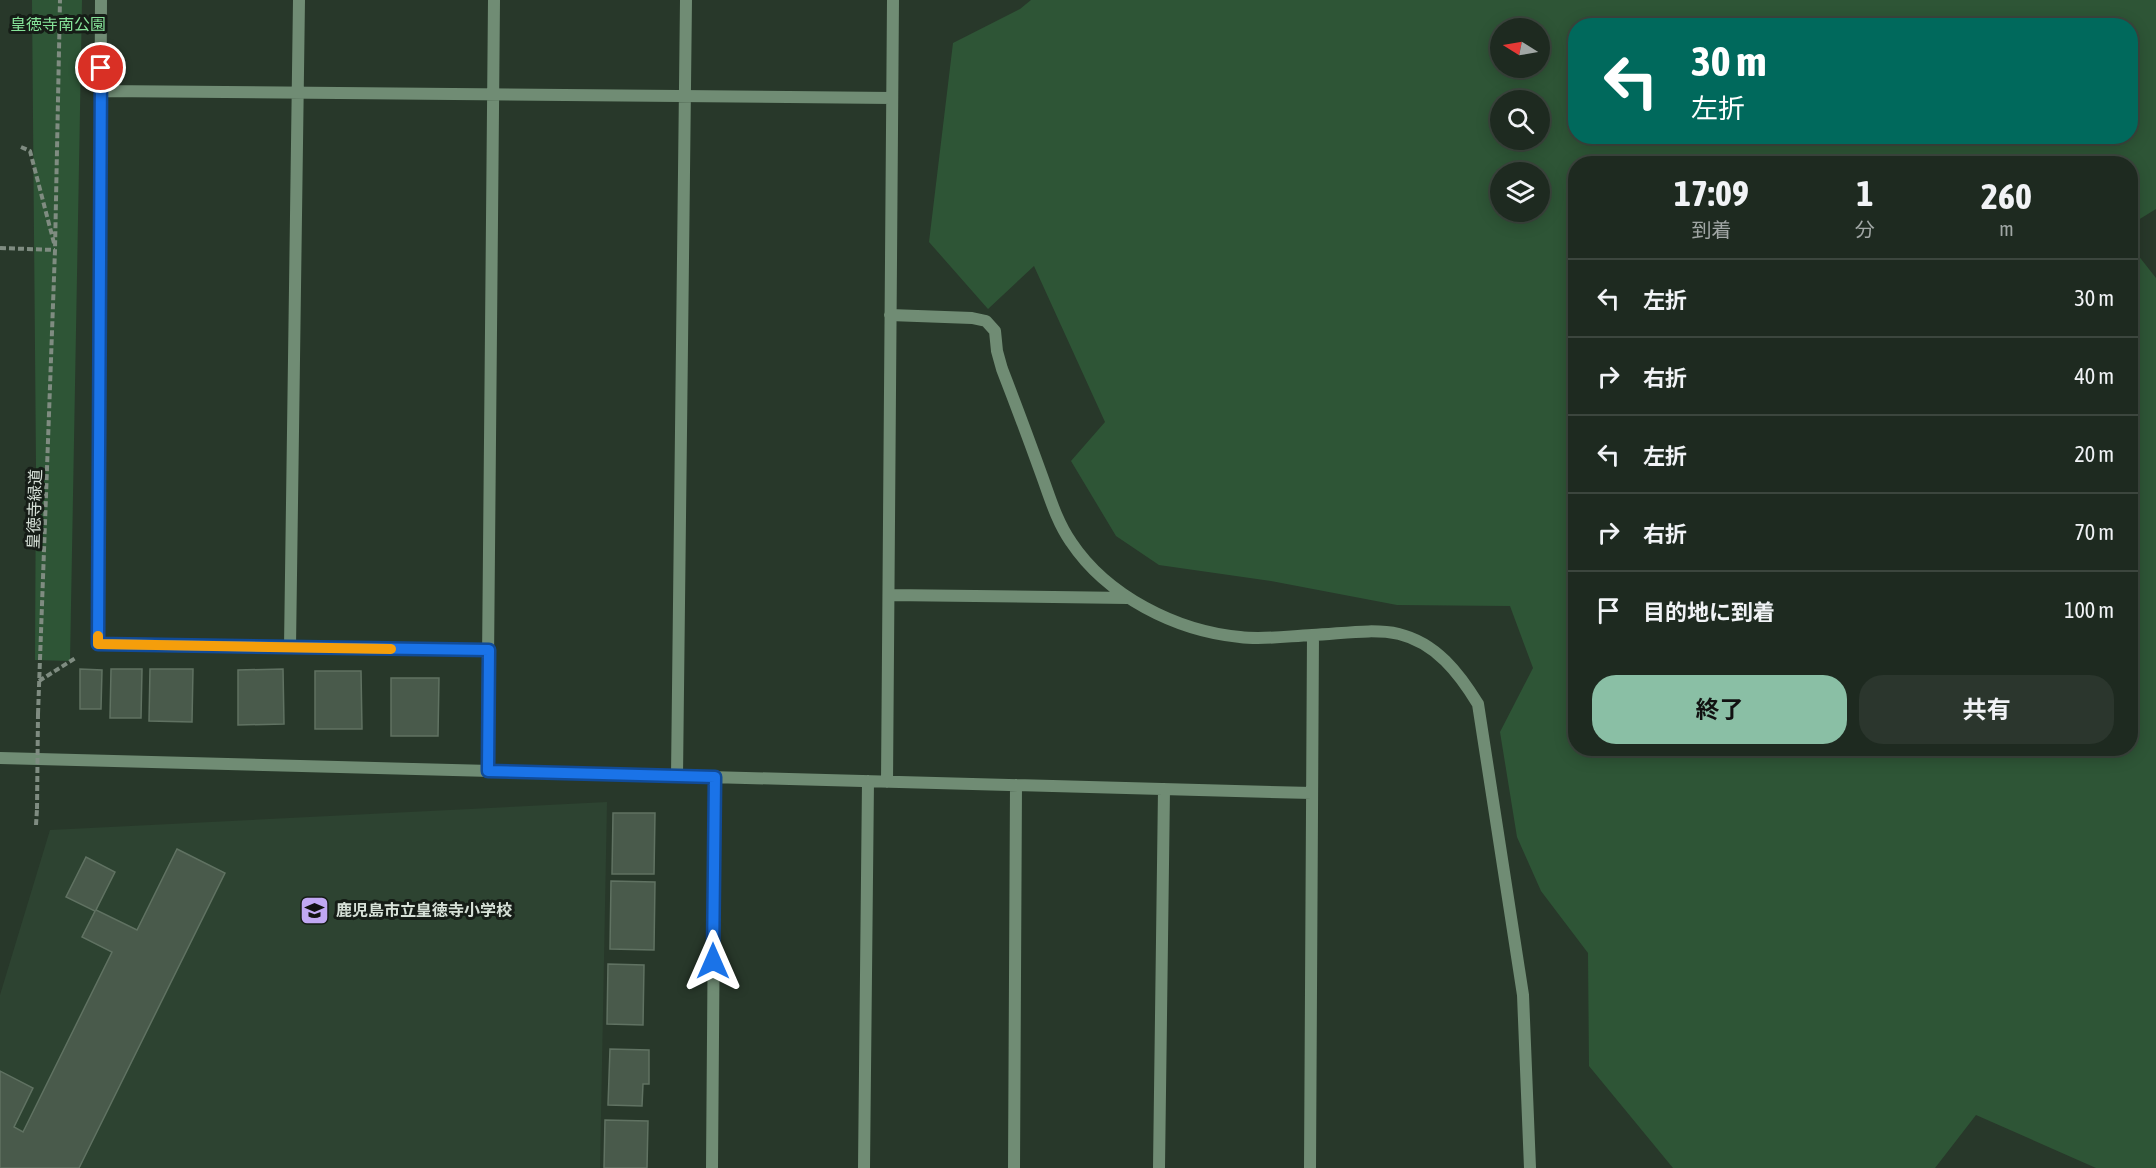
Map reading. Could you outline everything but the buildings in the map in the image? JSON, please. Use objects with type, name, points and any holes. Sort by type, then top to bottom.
[{"type":"street","points":[[101,0],[98,644],[489,650]]},
{"type":"street","points":[[290,647],[299,0]]},
{"type":"street","points":[[488,771],[494,0]]},
{"type":"street","points":[[677,776],[686,0]]},
{"type":"street","points":[[887,782],[893,0]]},
{"type":"street","points":[[101,91],[892,98]]},
{"type":"street","points":[[891,315],[972,318],[986,321],[995,331],[1002,369],[1056,514],[1071,542],[1119,592],[1148,609],[1215,634],[1242,638],[1371,632],[1399,634],[1423,644],[1443,657],[1462,678],[1478,704],[1522,995],[1530,1168]]},
{"type":"street","points":[[889,595],[1129,598]]},
{"type":"street","points":[[1310,1168],[1313,635]]},
{"type":"street","points":[[0,758],[1312,793]]},
{"type":"street","points":[[712,1168],[715,777]]},
{"type":"street","points":[[864,1168],[868,781]]},
{"type":"street","points":[[1014,1168],[1016,785]]},
{"type":"street","points":[[1159,1168],[1164,789]]},
{"type":"path","name":"皇徳寺緑道","points":[[36,825],[39,681],[56,250],[60,0]]},
{"type":"path","points":[[0,248],[56,250],[30,151],[21,147]]},
{"type":"path","points":[[39,681],[98,644]]},
{"type":"shaded area","name":"鹿児島市立皇徳寺小学校","points":[[607,802],[600,1168],[0,1168],[0,995],[50,830]]},
{"type":"green space","name":"皇徳寺南公園","points":[[32,0],[82,0],[70,661],[35,660],[36,465]]},
{"type":"green space","points":[[1031,0],[2156,0],[2156,209],[2138,220],[2138,156],[1568,156],[1568,756],[2138,756],[2138,255],[2156,278],[2156,1168],[2096,1168],[1976,1115],[1935,1168],[1673,1168],[1589,1066],[1588,953],[1541,891],[1517,837],[1500,732],[1533,668],[1510,606],[1397,605],[1271,581],[1159,565],[1116,536],[1071,461],[1105,422],[1034,266],[988,309],[929,242],[953,43],[1020,9]]},
{"type":"slow traffic","points":[[98,636],[98,644],[391,649]]},
{"type":"place","name":"鹿児島市立皇徳寺小学校","points":[[315,910]]},
{"type":"route","points":[[101,68],[98,644],[489,650],[488,771],[715,777],[713,961]]}]
